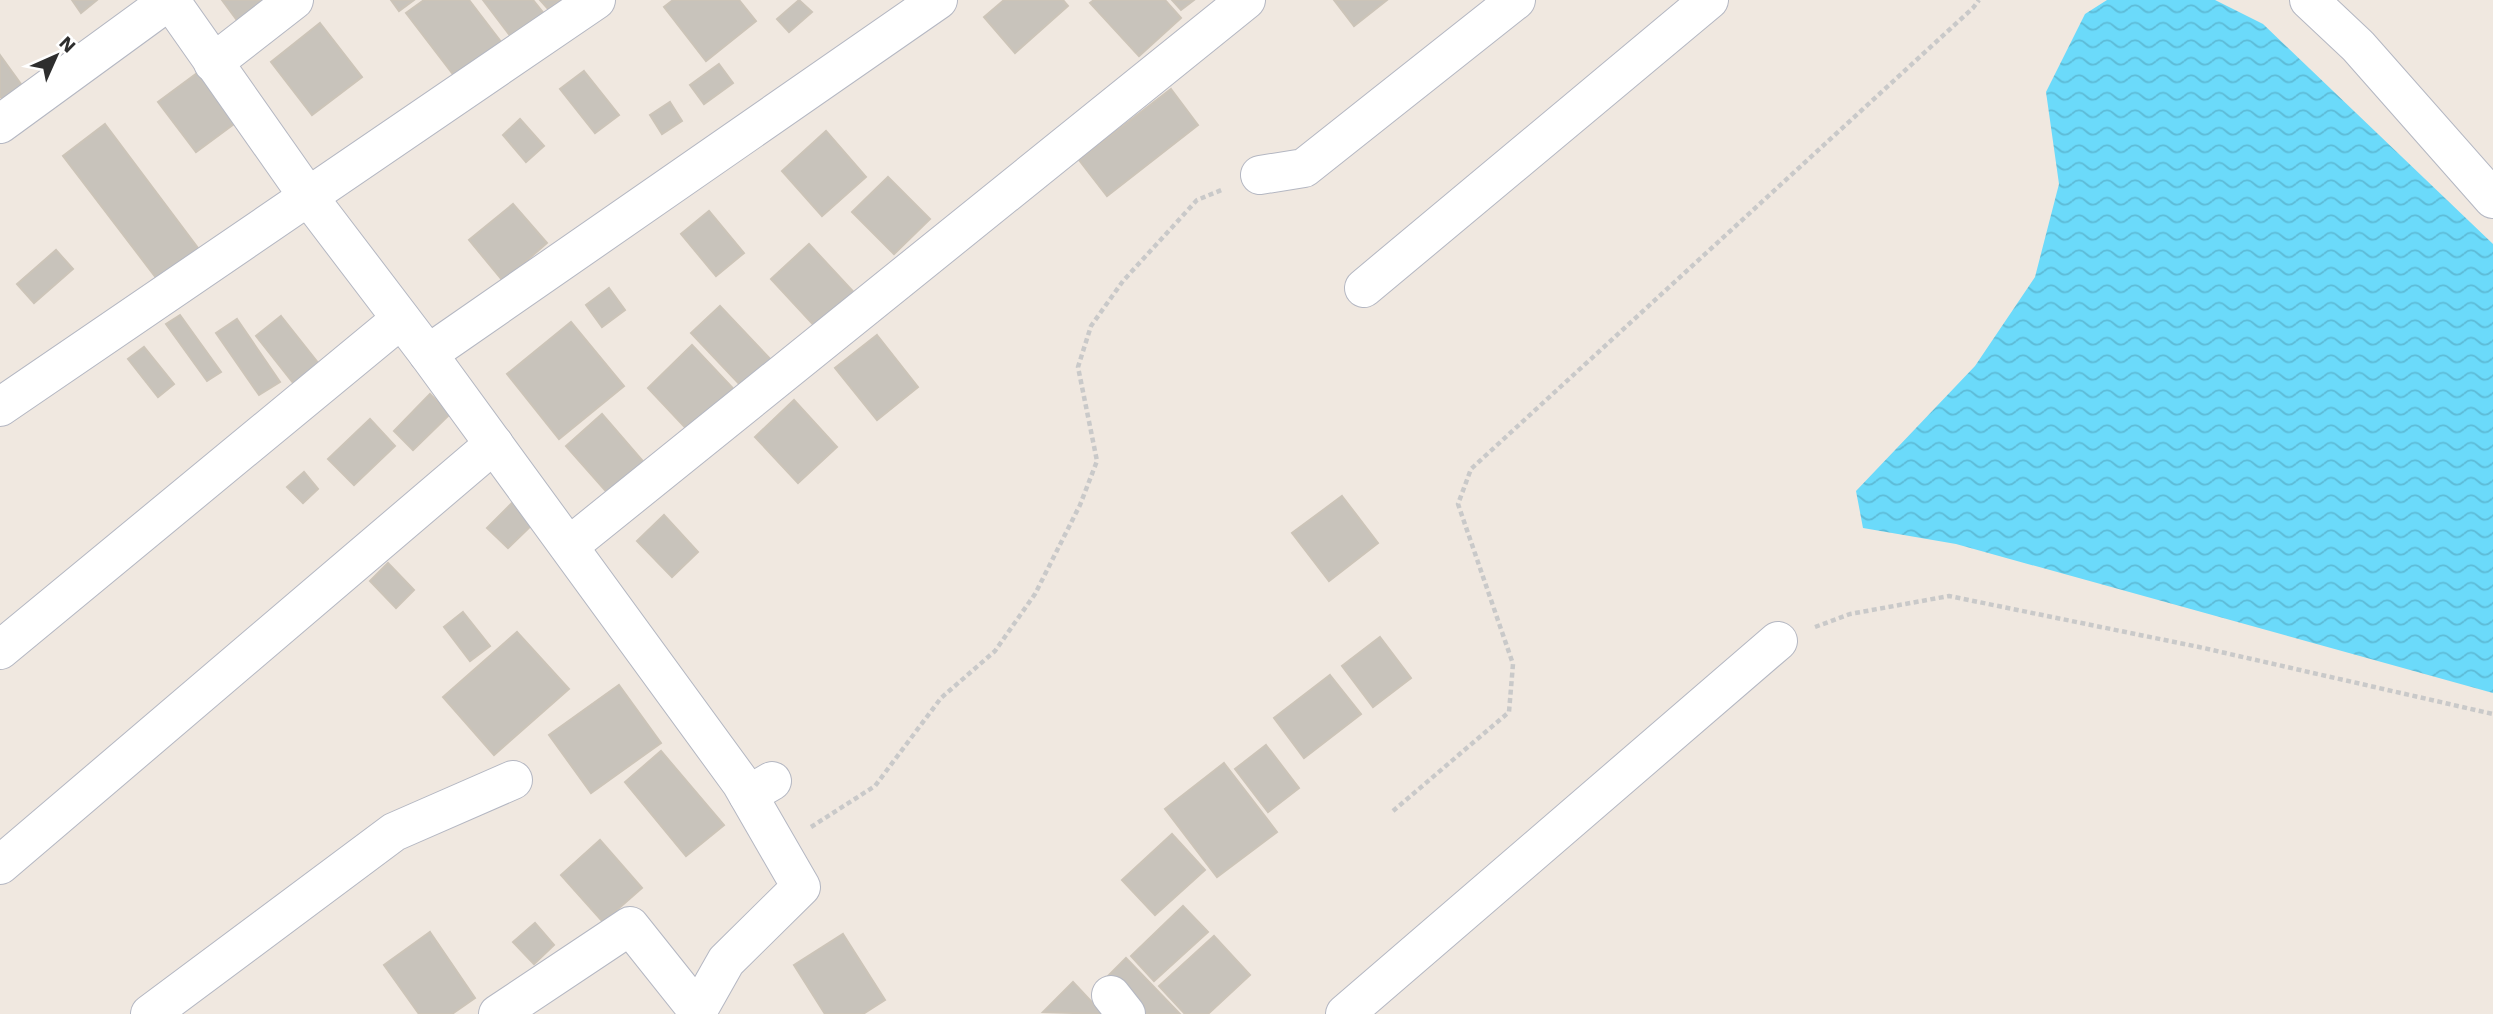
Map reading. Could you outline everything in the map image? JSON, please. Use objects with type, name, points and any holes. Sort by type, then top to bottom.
[{"type":"street","points":[[0,124],[170,0],[307,195],[569,546],[760,788],[778,848],[801,887],[726,961],[697,1012],[630,926],[498,1014]]},
{"type":"street","points":[[213,63],[294,0]]},
{"type":"street","points":[[0,407],[596,0]]},
{"type":"street","points":[[428,354],[938,0]]},
{"type":"street","points":[[569,546],[1246,0]]},
{"type":"street","points":[[1260,175],[1304,168],[1516,0]]},
{"type":"street","points":[[1364,288],[1709,0]]},
{"type":"street","points":[[2309,0],[2358,46],[2493,199]]},
{"type":"street","points":[[0,650],[401,319]]},
{"type":"street","points":[[0,864],[494,444]]},
{"type":"street","points":[[1345,1014],[1778,641]]},
{"type":"street","points":[[150,1014],[394,832],[513,780]]},
{"type":"path","points":[[1393,811],[1508,712],[1513,664],[1458,505],[1471,469],[1979,0]]},
{"type":"path","points":[[778,848],[876,786],[941,698],[995,651],[1035,594],[1080,505],[1097,461],[1078,367],[1091,326],[1123,281],[1197,200],[1260,175]]},
{"type":"path","points":[[1778,641],[1850,614],[1950,596],[2199,647],[2493,714]]},
{"type":"water","points":[[2107,0],[2215,0],[2263,24],[2493,244],[2493,693],[1956,544],[1863,528],[1856,491],[1975,366],[2035,277],[2059,184],[2046,92],[2085,14]]},
{"type":"building","points":[[72,0],[97,0],[81,13]]},
{"type":"building","points":[[222,0],[267,0],[239,23]]},
{"type":"building","points":[[391,0],[414,0],[399,11]]},
{"type":"building","points":[[424,0],[469,0],[505,47],[459,82],[406,13]]},
{"type":"building","points":[[483,0],[533,0],[546,16],[514,41]]},
{"type":"building","points":[[540,0],[560,0],[548,9]]},
{"type":"building","points":[[673,0],[739,0],[756,21],[706,61],[664,7]]},
{"type":"building","points":[[799,0],[812,12],[789,32],[777,19]]},
{"type":"building","points":[[1004,0],[1063,0],[1068,6],[1015,53],[984,17]]},
{"type":"building","points":[[1094,0],[1165,0],[1181,18],[1139,56],[1090,3]]},
{"type":"building","points":[[1172,0],[1194,0],[1181,10]]},
{"type":"building","points":[[1334,0],[1387,0],[1354,26]]},
{"type":"building","points":[[320,23],[362,77],[312,115],[271,62]]},
{"type":"building","points":[[0,55],[26,91],[7,105],[0,96]]},
{"type":"building","points":[[719,64],[733,83],[704,104],[690,85]]},
{"type":"building","points":[[200,71],[238,121],[196,152],[158,102]]},
{"type":"building","points":[[584,71],[619,115],[595,133],[560,89]]},
{"type":"building","points":[[1171,89],[1198,125],[1107,196],[1079,160]]},
{"type":"building","points":[[670,102],[682,121],[662,134],[650,115]]},
{"type":"building","points":[[520,119],[544,146],[526,162],[503,135]]},
{"type":"building","points":[[105,124],[198,248],[157,279],[63,156]]},
{"type":"building","points":[[826,131],[866,177],[822,216],[782,171]]},
{"type":"building","points":[[888,177],[930,219],[894,254],[852,212]]},
{"type":"building","points":[[513,204],[547,243],[503,281],[469,240]]},
{"type":"building","points":[[709,211],[744,253],[716,276],[681,234]]},
{"type":"building","points":[[809,244],[860,299],[822,334],[771,279]]},
{"type":"building","points":[[56,250],[73,269],[34,303],[17,284]]},
{"type":"building","points":[[609,288],[625,310],[602,327],[586,305]]},
{"type":"building","points":[[720,306],[774,363],[745,390],[691,333]]},
{"type":"building","points":[[180,315],[221,372],[207,381],[166,324]]},
{"type":"building","points":[[281,316],[323,369],[298,389],[256,336]]},
{"type":"building","points":[[237,319],[280,382],[259,395],[216,333]]},
{"type":"building","points":[[571,322],[624,386],[559,439],[507,374]]},
{"type":"building","points":[[877,335],[918,387],[877,420],[835,368]]},
{"type":"building","points":[[692,345],[742,398],[697,440],[648,388]]},
{"type":"building","points":[[144,347],[174,384],[158,397],[128,359]]},
{"type":"building","points":[[430,394],[450,414],[413,450],[394,431]]},
{"type":"building","points":[[794,400],[837,447],[798,483],[755,437]]},
{"type":"building","points":[[602,414],[647,466],[612,498],[566,446]]},
{"type":"building","points":[[370,419],[395,446],[354,485],[328,459]]},
{"type":"building","points":[[304,472],[318,489],[303,503],[287,487]]},
{"type":"building","points":[[1342,496],[1378,543],[1329,581],[1292,533]]},
{"type":"building","points":[[517,498],[538,519],[508,548],[487,528]]},
{"type":"building","points":[[664,515],[698,552],[672,577],[637,541]]},
{"type":"building","points":[[388,563],[414,590],[396,608],[370,581]]},
{"type":"building","points":[[463,612],[490,646],[470,661],[444,627]]},
{"type":"building","points":[[517,632],[569,689],[494,755],[443,697]]},
{"type":"building","points":[[1380,637],[1411,678],[1373,707],[1342,666]]},
{"type":"building","points":[[1330,675],[1361,714],[1304,758],[1274,718]]},
{"type":"building","points":[[619,685],[661,743],[591,793],[549,735]]},
{"type":"building","points":[[1266,745],[1299,788],[1268,812],[1235,769]]},
{"type":"building","points":[[661,751],[724,825],[686,856],[625,782]]},
{"type":"building","points":[[1224,763],[1277,832],[1217,877],[1165,809]]},
{"type":"building","points":[[1172,834],[1205,870],[1155,915],[1122,880]]},
{"type":"building","points":[[600,840],[642,888],[603,922],[561,875]]},
{"type":"building","points":[[1183,906],[1208,932],[1154,981],[1131,956]]},
{"type":"building","points":[[535,923],[554,945],[534,964],[513,942]]},
{"type":"building","points":[[430,932],[475,998],[452,1014],[419,1014],[384,965]]},
{"type":"building","points":[[843,934],[885,1000],[863,1014],[825,1014],[794,965]]},
{"type":"building","points":[[1214,936],[1250,975],[1208,1014],[1185,1014],[1159,986]]},
{"type":"building","points":[[1126,958],[1180,1014],[1141,1014],[1106,978]]},
{"type":"building","points":[[1073,982],[1103,1014],[1043,1012]]}]
